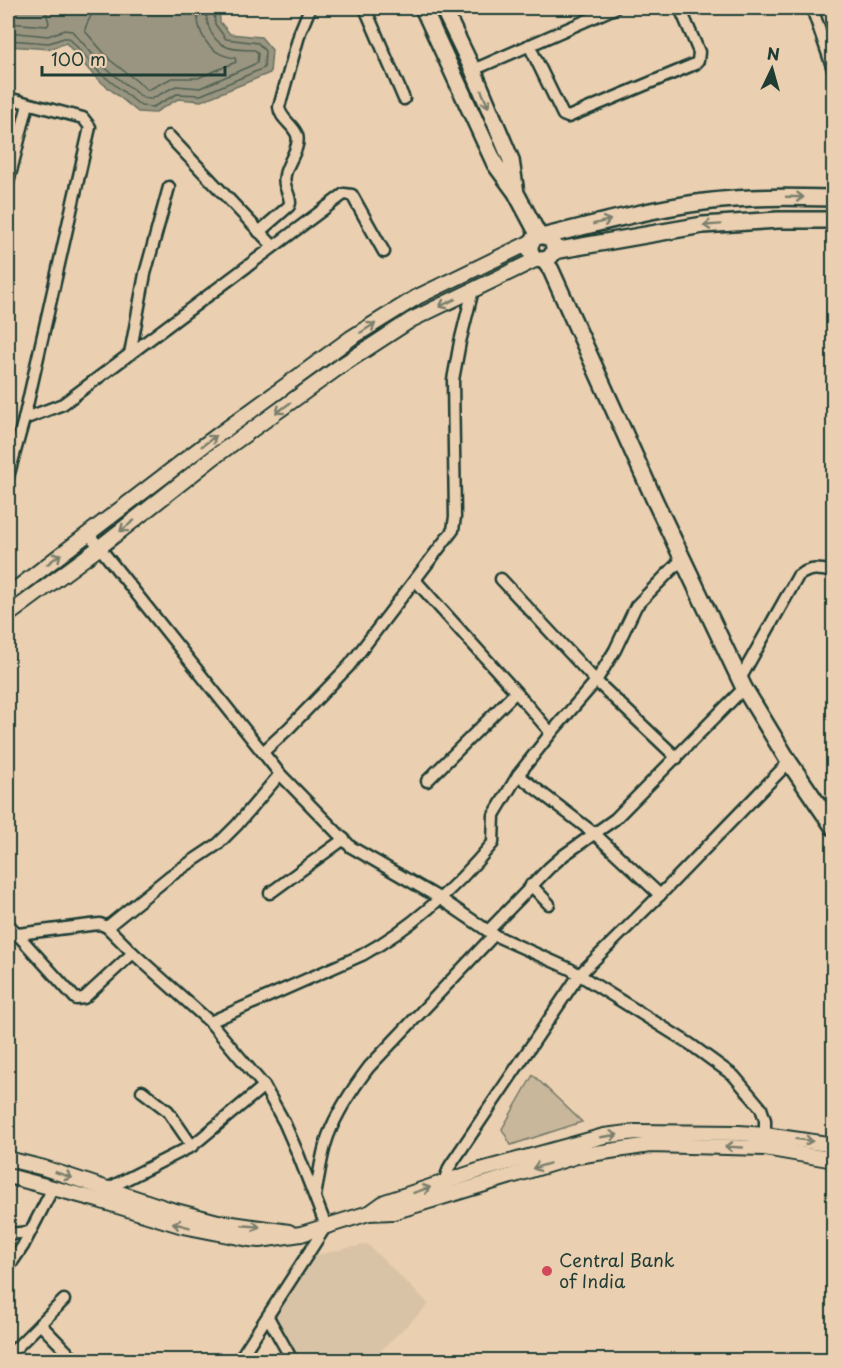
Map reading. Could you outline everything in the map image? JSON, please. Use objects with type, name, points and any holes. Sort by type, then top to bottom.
[{"type":"main road","points":[[423,8],[495,164],[516,193],[539,238]]},
{"type":"main road","points":[[443,8],[473,70],[511,160],[516,193]]},
{"type":"main road","points":[[834,198],[780,196],[705,202],[632,214],[539,238],[530,252],[545,256],[703,225],[778,220],[834,220]]},
{"type":"main road","points":[[539,238],[551,240],[545,256],[551,270],[742,683],[789,762],[834,828]]},
{"type":"street","points":[[259,232],[290,203],[284,176],[298,140],[279,107],[309,8]]},
{"type":"street","points":[[365,8],[404,99]]},
{"type":"street","points":[[473,70],[615,8]]},
{"type":"street","points":[[529,45],[563,115],[568,117],[695,64],[698,61],[699,52],[680,8]]},
{"type":"street","points":[[812,8],[834,72]]},
{"type":"street","points":[[8,98],[83,118],[88,122],[90,133],[24,419],[8,477]]},
{"type":"street","points":[[8,183],[28,104]]},
{"type":"street","points":[[169,136],[273,246]]},
{"type":"street","points":[[130,354],[145,274],[170,187]]},
{"type":"street","points":[[24,419],[63,404],[344,194],[352,195],[384,252]]},
{"type":"street","points":[[8,595],[203,446],[351,338],[417,297],[539,238]]},
{"type":"street","points":[[8,615],[214,457],[342,365],[411,320],[545,256]]},
{"type":"street","points":[[262,752],[289,728],[349,666],[451,534],[454,526],[453,380],[473,290]]},
{"type":"street","points":[[88,533],[280,774],[356,850],[441,899],[491,933],[579,975],[690,1044],[734,1076],[761,1108],[765,1120],[765,1142]]},
{"type":"street","points":[[210,1022],[362,955],[383,943],[441,899],[493,843],[494,815],[518,775],[596,681],[615,650],[636,606],[683,558]]},
{"type":"street","points":[[315,1196],[327,1137],[338,1113],[369,1067],[491,933],[531,885],[564,855],[615,819],[676,758],[742,683],[798,576],[814,568],[834,572]]},
{"type":"street","points":[[501,579],[596,681],[676,758]]},
{"type":"street","points":[[415,580],[551,734]]},
{"type":"street","points":[[427,781],[516,692]]},
{"type":"street","points":[[448,1188],[450,1166],[579,975],[789,762]]},
{"type":"street","points":[[107,927],[170,876],[218,844],[280,774]]},
{"type":"street","points":[[518,775],[595,834],[660,895]]},
{"type":"street","points":[[270,893],[344,839]]},
{"type":"street","points":[[531,885],[549,904]]},
{"type":"street","points":[[8,924],[76,999],[84,998],[133,953]]},
{"type":"street","points":[[18,934],[100,924],[107,927],[210,1022],[264,1086],[284,1122],[326,1226]]},
{"type":"street","points":[[102,1194],[192,1146],[264,1086]]},
{"type":"street","points":[[142,1091],[168,1111],[192,1146]]},
{"type":"street","points":[[765,1142],[834,1160]]},
{"type":"street","points":[[8,1176],[52,1188],[102,1194],[147,1203],[218,1222],[301,1234],[369,1214],[393,1212],[448,1188],[577,1156],[650,1145],[765,1142],[832,1144]]},
{"type":"street","points":[[8,1159],[44,1168],[102,1194]]},
{"type":"street","points":[[8,1268],[30,1232],[52,1188]]},
{"type":"street","points":[[239,1360],[326,1226]]},
{"type":"street","points":[[8,1234],[30,1232]]},
{"type":"street","points":[[8,1356],[64,1300]]},
{"type":"street","points":[[267,1317],[292,1360]]},
{"type":"street","points":[[40,1324],[75,1360]]},
{"type":"shaded area","points":[[533,1075],[582,1122],[511,1145],[502,1129]]},
{"type":"shaded area","points":[[367,1244],[429,1304],[371,1360],[293,1360],[268,1317],[307,1257]]},
{"type":"water","points":[[8,8],[67,8],[69,12],[72,8],[219,8],[220,22],[230,34],[261,37],[272,50],[270,73],[201,101],[178,99],[154,113],[138,112],[95,77],[66,43],[50,49],[8,46]]},
{"type":"place","name":"Central Bank of India","points":[[547,1271]]}]
